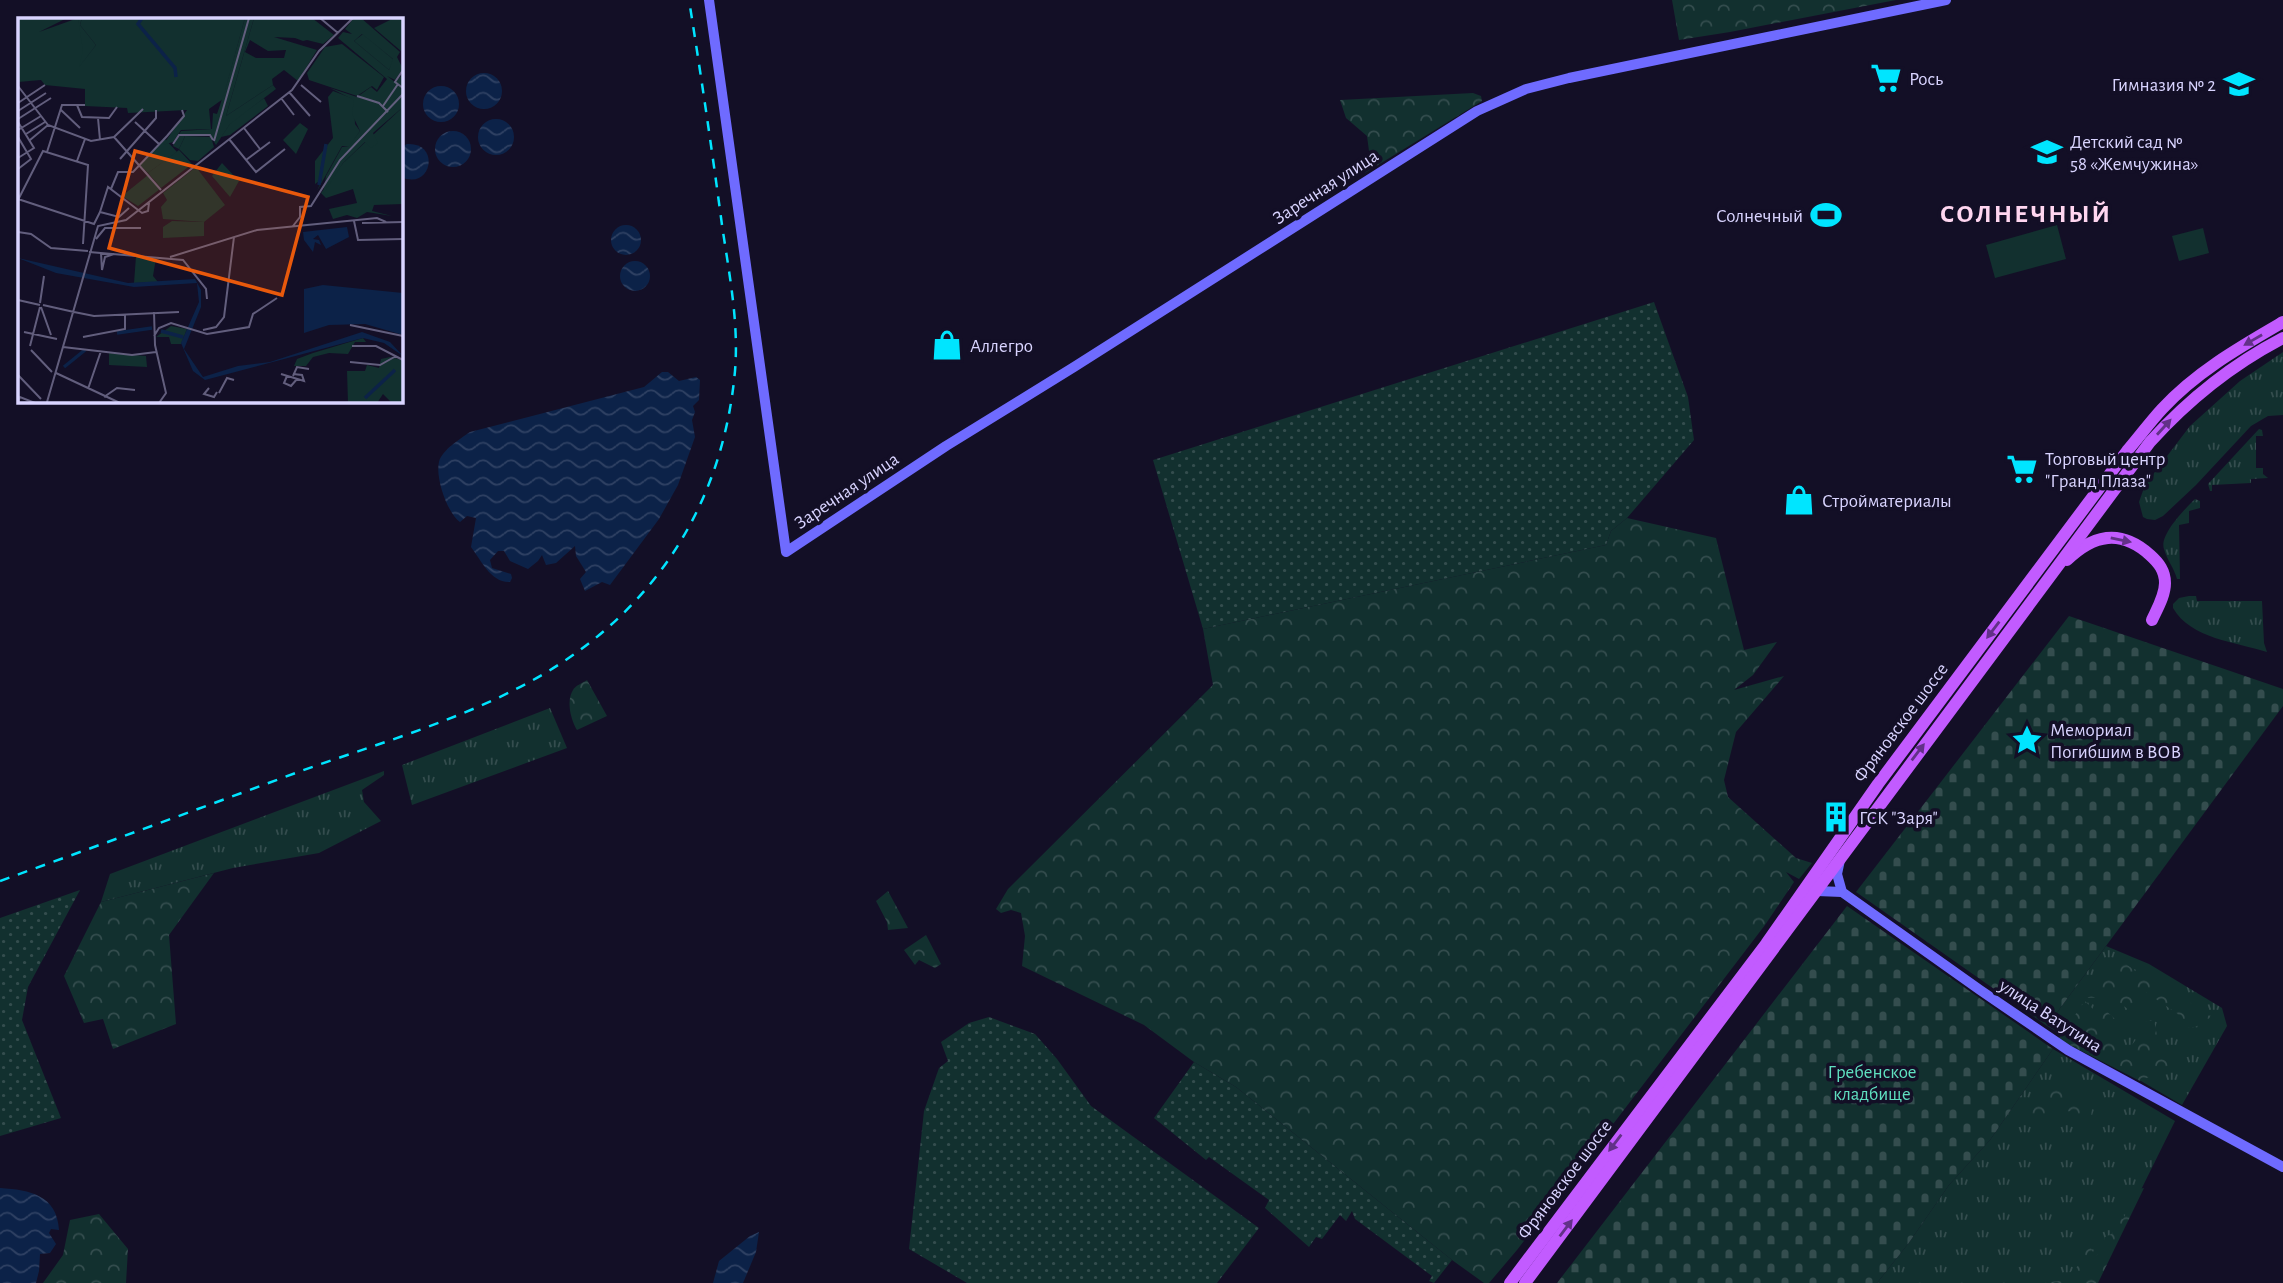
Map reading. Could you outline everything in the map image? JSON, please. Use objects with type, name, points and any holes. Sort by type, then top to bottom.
[{"type":"main road","name":"Фряновское шоссе","points":[[1510,1283],[1766,944],[1878,784],[2127,451],[2163,408],[2193,380],[2223,357],[2283,322]]},
{"type":"main road","name":"Фряновское шоссе","points":[[1525,1283],[2127,471],[2172,418],[2217,380],[2283,338]]},
{"type":"main road","points":[[2044,582],[2071,556],[2094,541],[2108,538],[2129,540],[2152,557],[2164,575],[2163,595],[2152,620]]},
{"type":"street","name":"Заречная улица","points":[[709,0],[786,552],[946,446],[1195,291],[1427,141],[1502,99],[1526,89],[1569,78],[1946,0]]},
{"type":"street","points":[[1817,891],[1842,892],[1837,874],[1840,858]]},
{"type":"street","name":"улица Ватутина","points":[[1842,892],[2068,1050],[2283,1167]]},
{"type":"green space","points":[[1672,0],[1896,0],[1679,40]]},
{"type":"green space","points":[[1473,93],[1481,96],[1482,101],[1365,173],[1375,156],[1369,151],[1367,136],[1346,118],[1340,100]]},
{"type":"green space","points":[[2057,225],[2066,259],[1995,278],[1986,245]]},
{"type":"green space","points":[[2203,228],[2209,253],[2179,261],[2172,236]]},
{"type":"green space","points":[[1654,302],[1688,397],[1694,440],[1627,518],[1611,531],[1606,545],[1203,629],[1153,460]]},
{"type":"green space","points":[[2283,352],[2283,415],[2268,416],[2251,426],[2163,516],[2155,520],[2143,517],[2139,502],[2145,485],[2190,426],[2240,381]]},
{"type":"green space","points":[[2259,429],[2262,430],[2263,436],[2256,436],[2256,468],[2263,468],[2263,474],[2268,478],[2251,479],[2251,483],[2212,485],[2210,491],[2208,484]]},
{"type":"green space","points":[[2195,499],[2200,501],[2200,508],[2189,511],[2189,523],[2179,525],[2180,579],[2177,579],[2163,543],[2174,523]]},
{"type":"green space","points":[[1627,518],[1716,538],[1744,650],[1777,642],[1753,675],[1734,690],[1784,676],[1736,732],[1724,780],[1728,797],[1796,858],[1812,863],[1799,879],[1786,872],[1794,882],[1765,925],[1517,1250],[1489,1283],[1484,1283],[1236,1087],[1194,1062],[1144,1025],[1022,966],[1025,936],[1021,913],[1011,910],[1001,913],[996,909],[1008,889],[1213,685],[1203,629],[1606,545],[1611,531]]},
{"type":"green space","points":[[2196,596],[2197,601],[2262,601],[2264,643],[2267,652],[2215,638],[2191,627],[2173,608],[2179,598]]},
{"type":"green space","points":[[2069,616],[2283,689],[2283,706],[2047,1026],[1856,892]]},
{"type":"green space","points":[[587,680],[607,716],[577,730],[571,716],[571,694]]},
{"type":"green space","points":[[550,708],[567,748],[412,805],[402,765]]},
{"type":"green space","points":[[384,771],[384,775],[362,790],[364,802],[381,821],[319,853],[233,868],[101,902],[110,874]]},
{"type":"green space","points":[[214,873],[169,935],[176,1024],[113,1049],[103,1019],[84,1023],[64,976],[101,902]]},
{"type":"green space","points":[[80,890],[28,987],[22,1020],[61,1118],[0,1136],[0,918]]},
{"type":"green space","points":[[888,891],[908,928],[888,930],[887,922],[876,901]]},
{"type":"green space","name":"Гребенское кладбище","points":[[1847,906],[2053,1049],[1990,1140],[1949,1185],[1877,1283],[1557,1283]]},
{"type":"green space","points":[[926,935],[941,964],[935,968],[919,960],[915,965],[904,950]]},
{"type":"green space","points":[[2106,946],[2149,964],[2222,1008],[2227,1026],[2182,1105],[2047,1026]]},
{"type":"green space","points":[[2118,958],[2142,976],[2194,1005],[2189,1012],[2212,1016],[2194,1027],[2180,1027],[2174,1026],[2178,1014],[2144,991],[2143,1005],[2134,1014],[2113,1000],[2087,998]]},
{"type":"green space","points":[[2085,1001],[2096,1012],[2103,1008],[2116,1020],[2116,1045],[2128,1050],[2138,1037],[2135,1023],[2154,1020],[2159,1046],[2178,1064],[2140,1081],[2058,1039]]},
{"type":"green space","points":[[989,1017],[1035,1034],[1091,1106],[1259,1228],[1217,1283],[967,1283],[909,1249],[924,1111],[939,1068],[948,1061],[941,1042],[969,1023]]},
{"type":"green space","points":[[2053,1049],[2175,1121],[2095,1283],[1877,1283],[1949,1185],[1990,1140]]},
{"type":"green space","points":[[1194,1062],[1236,1087],[1452,1260],[1434,1283],[1429,1281],[1432,1276],[1355,1219],[1352,1211],[1346,1221],[1340,1215],[1322,1239],[1316,1237],[1309,1247],[1265,1208],[1269,1200],[1209,1157],[1206,1160],[1154,1118]]},
{"type":"green space","points":[[2054,1078],[2092,1104],[2091,1120],[2079,1123],[2073,1111],[2065,1111],[2034,1128],[2028,1118]]},
{"type":"green space","points":[[2144,1188],[2098,1283],[2039,1283],[2060,1281],[2079,1265],[2079,1254],[2074,1245],[2079,1240],[2088,1242],[2095,1256],[2102,1252],[2105,1237],[2113,1233],[2111,1212],[2123,1219],[2138,1189]]},
{"type":"green space","points":[[99,1214],[128,1249],[126,1283],[43,1283],[63,1255],[70,1220]]},
{"type":"water","points":[[484,73],[497,78],[502,91],[497,104],[484,109],[471,104],[466,91],[471,78]]},
{"type":"water","points":[[441,86],[454,91],[459,104],[454,117],[441,122],[428,117],[423,104],[428,91]]},
{"type":"water","points":[[496,119],[509,124],[514,137],[509,150],[496,155],[483,150],[478,137],[483,124]]},
{"type":"water","points":[[453,131],[466,136],[471,149],[466,162],[453,167],[440,162],[435,149],[440,136]]},
{"type":"water","points":[[418,145],[425,150],[428,165],[420,177],[412,180],[402,177],[402,146]]},
{"type":"water","points":[[626,225],[632,226],[640,234],[640,246],[632,254],[626,255],[620,254],[612,246],[611,240],[612,234],[620,226]]},
{"type":"water","points":[[635,261],[641,262],[649,270],[649,282],[641,290],[635,291],[629,290],[621,282],[620,276],[621,270],[629,262]]},
{"type":"water","points":[[662,372],[668,372],[679,381],[696,377],[700,380],[699,400],[693,406],[695,437],[678,485],[659,519],[610,585],[602,582],[585,591],[580,579],[586,572],[576,556],[575,546],[556,563],[546,565],[542,555],[528,569],[510,561],[504,551],[498,551],[490,560],[492,568],[511,574],[512,578],[510,582],[503,581],[492,575],[471,547],[476,518],[467,516],[460,522],[451,512],[444,495],[438,469],[444,453],[470,432],[644,387]]},
{"type":"water","points":[[0,1188],[22,1190],[40,1197],[53,1209],[57,1218],[59,1230],[51,1229],[49,1233],[56,1244],[50,1253],[40,1254],[36,1283],[0,1283]]},
{"type":"water","points":[[759,1232],[756,1252],[743,1283],[713,1283],[719,1261]]},
{"type":"railway","points":[[0,881],[436,724],[514,690],[560,664],[601,633],[637,599],[668,560],[693,518],[713,473],[727,423],[736,353],[730,279],[689,0]]},
{"type":"place","name":"Рось","points":[[1886,78]]},
{"type":"place","name":"Гимназия № 2","points":[[2239,84]]},
{"type":"place","name":"Детский сад № 58 «Жемчужина»","points":[[2047,152]]},
{"type":"place","name":"Солнечный","points":[[1826,215]]},
{"type":"place","name":"Аллегро","points":[[947,345]]},
{"type":"place","name":"Торговый центр \"Гранд Плаза\"","points":[[2022,469]]},
{"type":"place","name":"Стройматериалы","points":[[1799,500]]},
{"type":"place","name":"Мемориал Погибшим в ВОВ","points":[[2027,740]]},
{"type":"place","name":"ГСК \"Заря\"","points":[[1836,817]]},
{"type":"district","name":"СОЛНЕЧНЫЙ","points":[[2026,213]]}]
